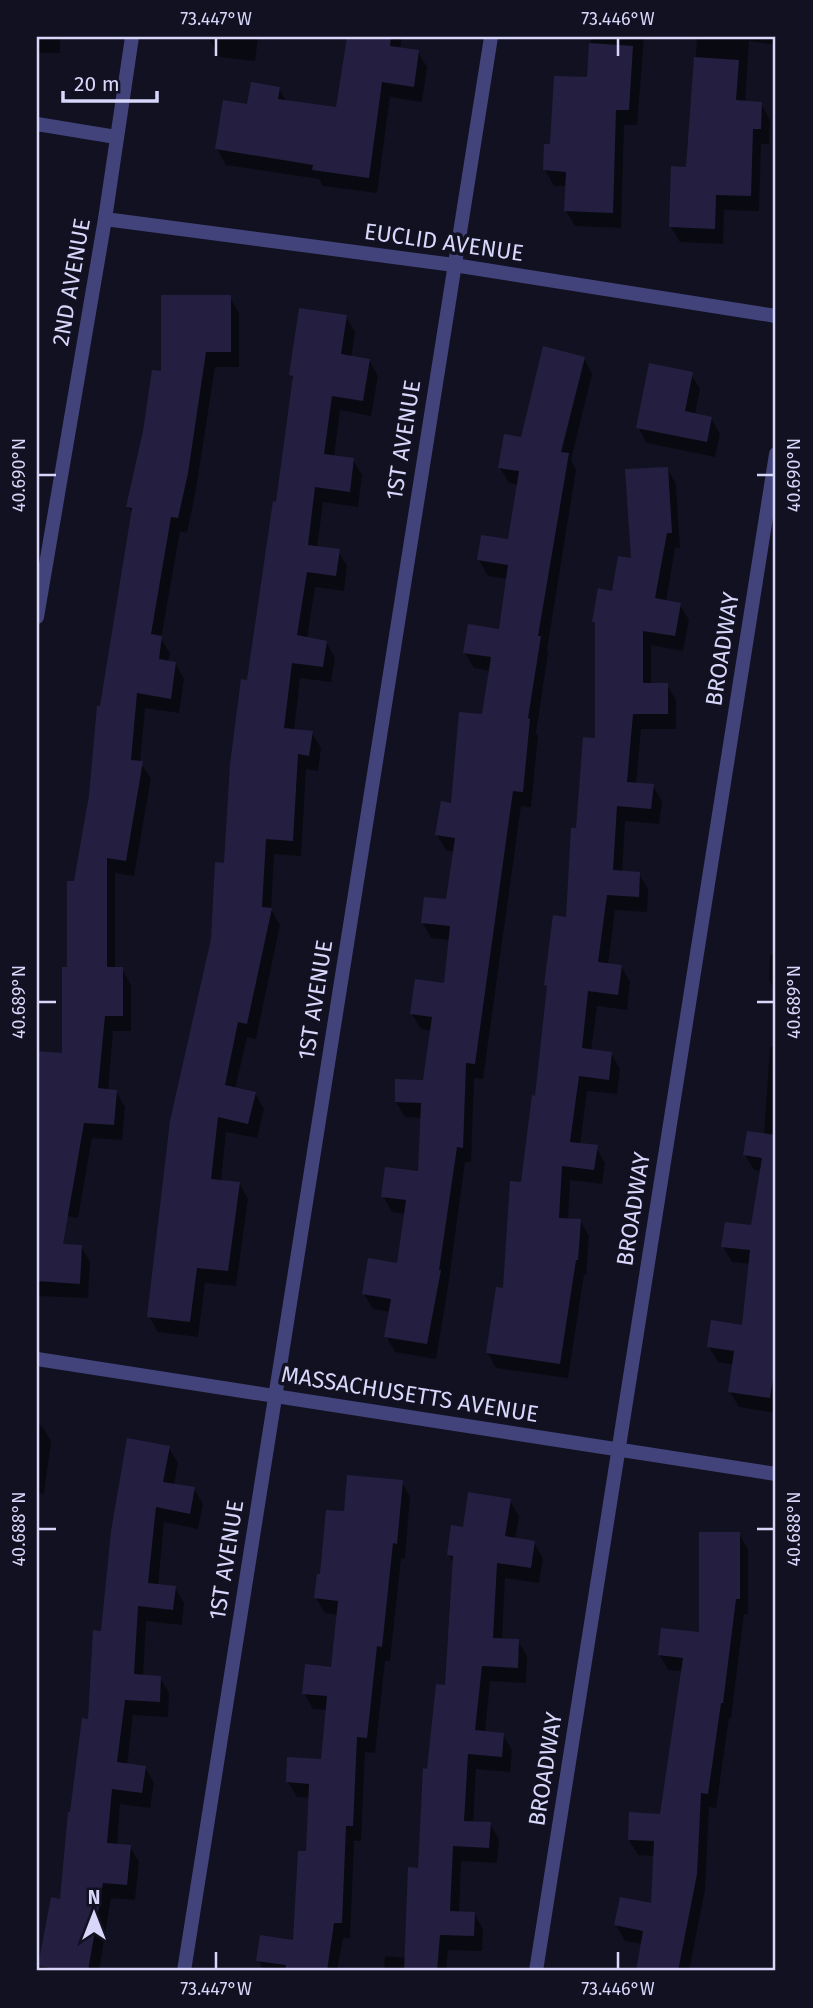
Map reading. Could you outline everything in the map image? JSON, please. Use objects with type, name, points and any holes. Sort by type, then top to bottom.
[{"type":"street","name":"2ND AVENUE","points":[[37,617],[105,219],[132,37]]},
{"type":"street","name":"1ST AVENUE","points":[[184,1971],[491,37]]},
{"type":"street","points":[[37,124],[116,137]]},
{"type":"street","name":"EUCLID AVENUE","points":[[105,219],[454,265],[776,316]]},
{"type":"street","name":"BROADWAY","points":[[536,1971],[776,454]]},
{"type":"street","name":"MASSACHUSETTS AVENUE","points":[[37,1359],[776,1474]]},
{"type":"building","points":[[347,37],[391,37],[390,46],[419,50],[414,87],[382,82],[369,178],[312,170],[313,165],[215,149],[223,100],[247,104],[251,82],[280,87],[278,99],[336,107]]},
{"type":"building","points":[[589,43],[633,46],[629,110],[616,110],[613,213],[564,211],[566,172],[543,170],[544,144],[550,144],[554,76],[587,77]]},
{"type":"building","points":[[694,57],[739,60],[736,100],[762,102],[761,129],[753,129],[751,196],[716,195],[715,229],[669,227],[671,166],[686,167]]},
{"type":"building","points":[[161,295],[231,295],[231,352],[206,352],[188,473],[178,518],[171,517],[151,634],[162,636],[159,659],[176,662],[171,699],[137,693],[131,760],[143,761],[126,861],[107,858],[107,967],[123,967],[123,1016],[105,1016],[98,1088],[117,1090],[114,1125],[84,1123],[63,1244],[82,1245],[80,1284],[37,1281],[37,1051],[62,1053],[62,967],[67,967],[67,881],[74,881],[89,795],[97,706],[100,706],[132,508],[126,507],[143,431],[152,370],[161,371]]},
{"type":"building","points":[[299,308],[347,315],[341,354],[370,359],[363,401],[332,396],[324,454],[354,458],[350,492],[315,487],[308,545],[340,549],[336,576],[307,572],[297,635],[327,641],[323,667],[292,663],[284,728],[313,731],[309,756],[298,754],[293,841],[266,839],[262,907],[272,908],[247,1024],[238,1022],[225,1085],[256,1092],[248,1124],[218,1117],[211,1179],[240,1182],[228,1271],[197,1268],[190,1322],[147,1317],[170,1121],[211,939],[215,862],[224,863],[230,764],[241,679],[247,680],[273,501],[276,502]]},
{"type":"building","points":[[543,346],[585,357],[561,452],[569,453],[538,636],[541,636],[528,718],[523,792],[513,791],[475,1064],[466,1063],[463,1148],[457,1147],[441,1270],[427,1344],[384,1337],[391,1299],[362,1294],[368,1258],[397,1263],[406,1200],[381,1197],[385,1167],[418,1171],[421,1103],[395,1102],[395,1079],[423,1080],[432,1017],[410,1014],[415,979],[444,983],[450,926],[421,923],[424,897],[446,899],[455,838],[435,835],[441,801],[451,803],[459,712],[482,714],[491,657],[463,653],[468,624],[499,629],[508,565],[477,560],[481,535],[508,539],[519,471],[498,468],[504,434],[521,437]]},
{"type":"building","points":[[649,363],[693,372],[685,411],[712,417],[707,442],[636,428]]},
{"type":"building","points":[[668,467],[672,533],[667,533],[655,598],[681,603],[675,636],[643,631],[643,683],[668,683],[668,714],[633,714],[627,782],[654,784],[651,809],[617,806],[613,870],[640,872],[639,897],[607,895],[598,962],[622,965],[618,995],[588,991],[582,1048],[612,1052],[609,1080],[579,1076],[570,1142],[598,1145],[594,1170],[562,1166],[559,1218],[581,1219],[578,1260],[560,1364],[486,1353],[496,1287],[503,1288],[510,1181],[521,1182],[532,1095],[535,1096],[553,915],[566,917],[571,828],[576,828],[583,737],[595,738],[595,622],[592,622],[598,588],[612,591],[618,556],[631,558],[625,469]]},
{"type":"building","points":[[747,1131],[776,1135],[776,1359],[770,1398],[728,1392],[734,1351],[707,1347],[711,1320],[742,1325],[750,1250],[721,1247],[725,1222],[751,1225],[762,1158],[743,1155]]},
{"type":"building","points":[[127,1438],[170,1446],[163,1482],[195,1487],[190,1514],[156,1507],[148,1583],[176,1586],[173,1610],[138,1606],[134,1674],[161,1676],[160,1702],[125,1700],[117,1762],[146,1766],[142,1793],[112,1789],[107,1843],[131,1845],[127,1885],[103,1883],[88,1971],[66,1971],[38,1966],[51,1897],[60,1899],[68,1812],[82,1718],[88,1719],[93,1630],[101,1631],[111,1531]]},
{"type":"building","points":[[347,1475],[403,1480],[397,1544],[393,1543],[382,1647],[377,1646],[367,1738],[357,1737],[353,1826],[346,1826],[342,1923],[334,1923],[327,1971],[285,1971],[286,1965],[256,1961],[260,1935],[293,1940],[298,1851],[306,1851],[309,1784],[286,1782],[287,1757],[321,1759],[327,1696],[302,1694],[305,1664],[331,1667],[338,1601],[314,1598],[317,1574],[320,1574],[326,1510],[344,1511]]},
{"type":"building","points":[[468,1492],[511,1499],[505,1536],[535,1541],[531,1568],[497,1563],[493,1638],[519,1639],[518,1668],[482,1666],[475,1730],[504,1733],[502,1757],[468,1754],[464,1821],[491,1822],[489,1848],[453,1846],[450,1911],[475,1912],[474,1936],[440,1935],[437,1971],[404,1971],[408,1867],[418,1868],[423,1768],[427,1769],[436,1684],[445,1685],[453,1556],[447,1555],[451,1525],[463,1527]]},
{"type":"building","points":[[699,1532],[740,1532],[740,1599],[736,1599],[708,1794],[701,1793],[697,1874],[678,1971],[636,1971],[643,1931],[614,1925],[620,1897],[651,1903],[654,1841],[628,1840],[629,1812],[660,1814],[683,1658],[658,1655],[661,1628],[699,1632]]}]
